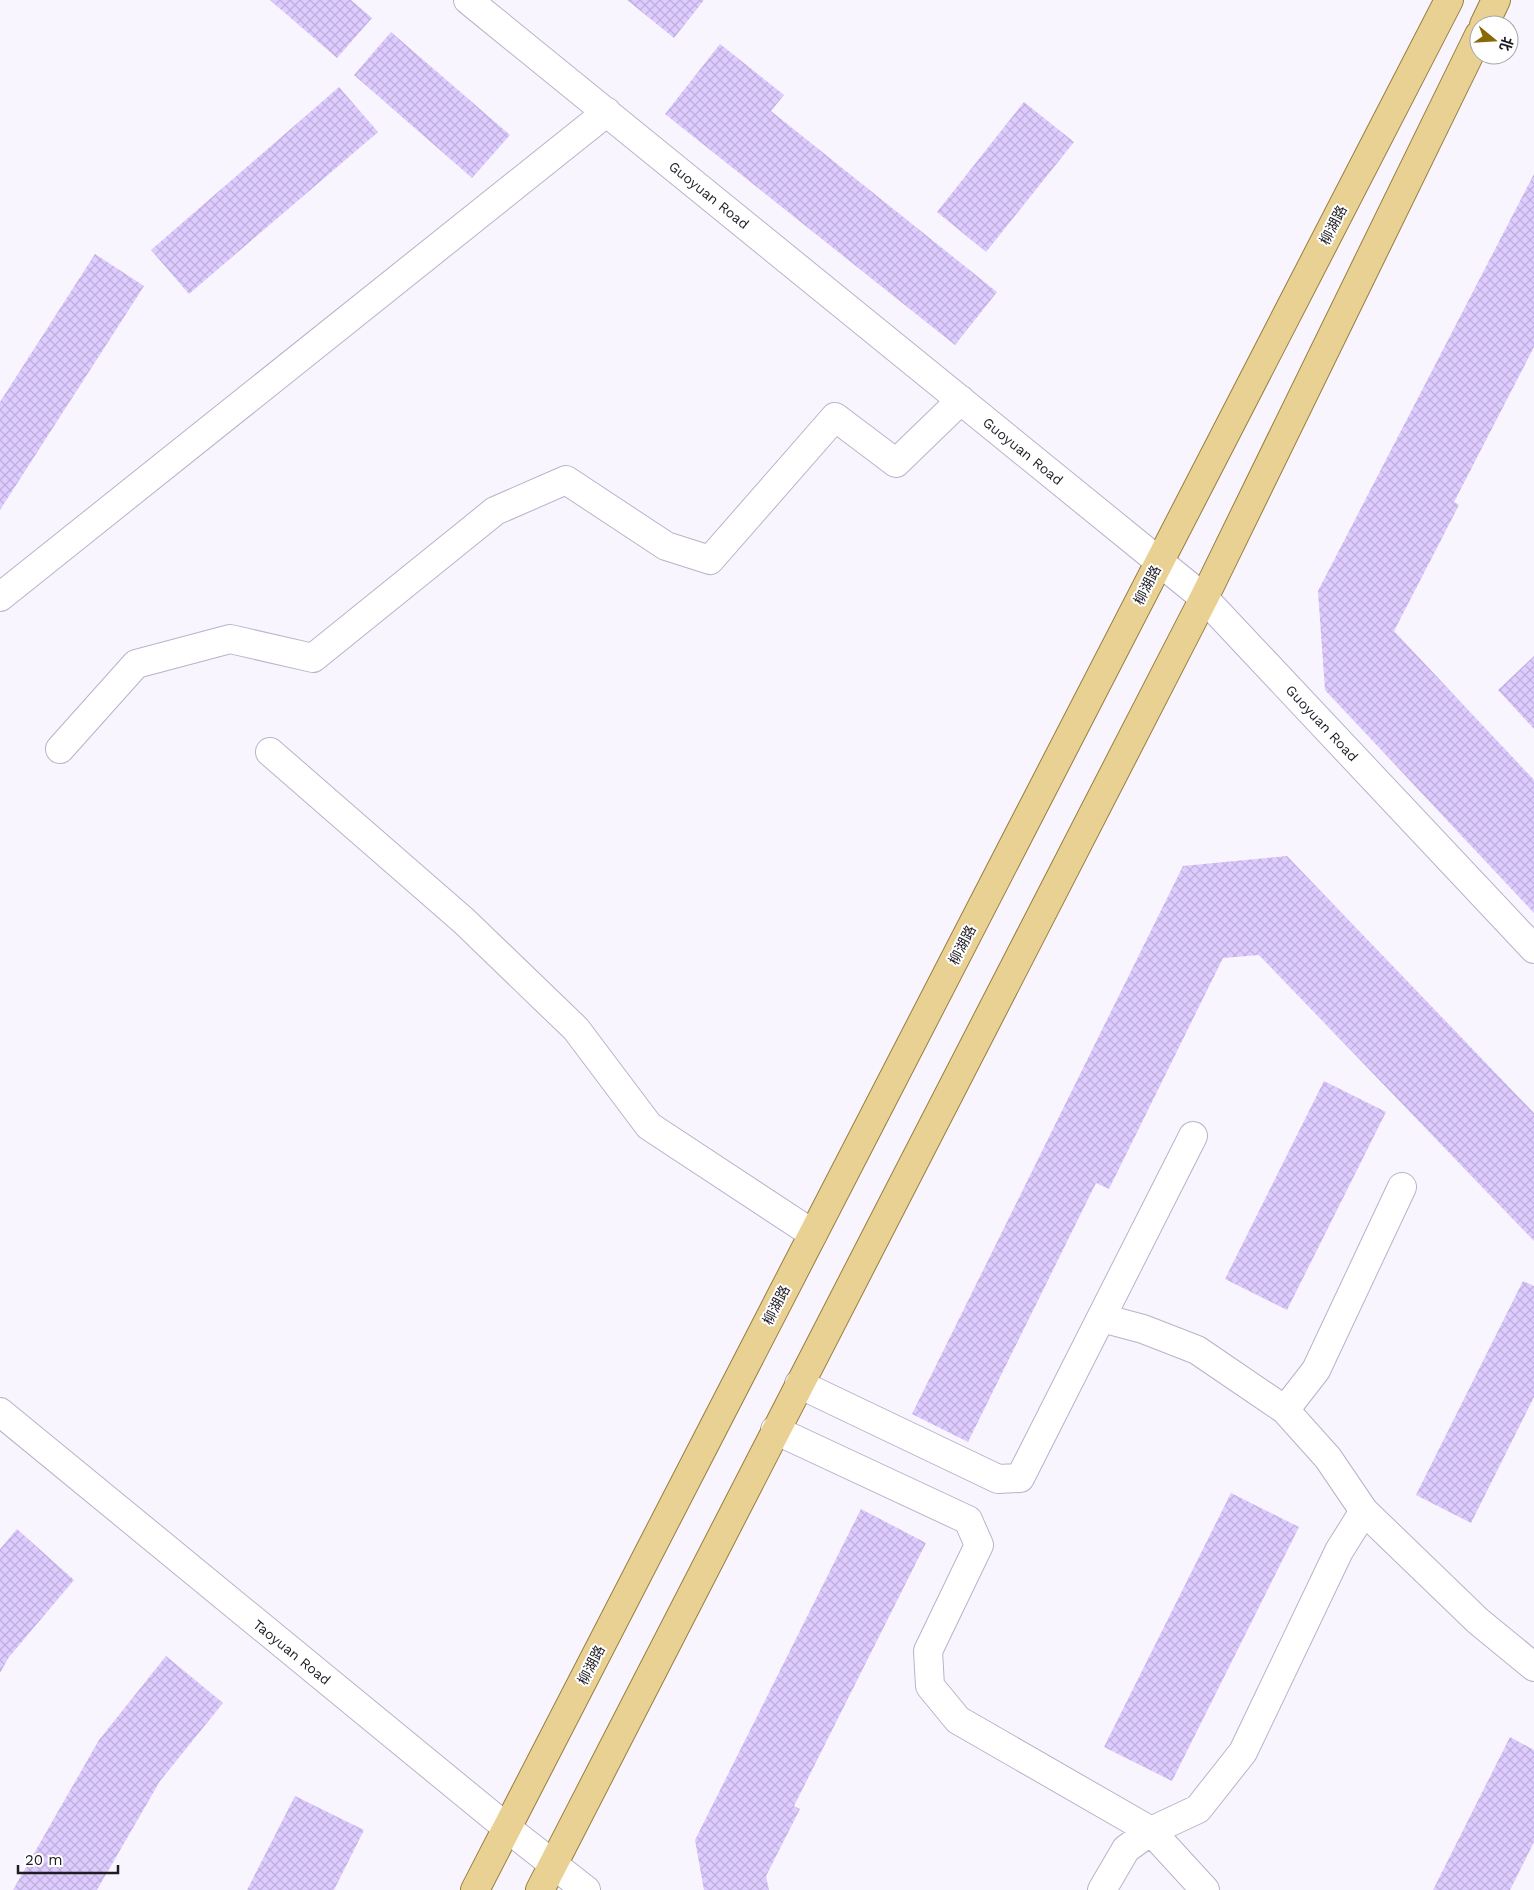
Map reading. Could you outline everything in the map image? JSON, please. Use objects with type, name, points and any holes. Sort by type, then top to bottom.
[{"type":"main road","name":"柳湖路","points":[[475,1890],[1449,0]]},
{"type":"main road","points":[[1489,15],[1496,0]]},
{"type":"main road","points":[[540,1890],[1204,598],[1469,55]]},
{"type":"street","name":"Guoyuan Road","points":[[468,0],[1204,598],[1534,949]]},
{"type":"street","points":[[0,597],[607,112]]},
{"type":"street","points":[[60,749],[136,664],[230,639],[313,658],[495,511],[566,480],[666,546],[710,560],[835,418],[896,463],[961,400]]},
{"type":"street","points":[[270,752],[464,921],[576,1029],[649,1126],[813,1234]]},
{"type":"street","points":[[799,1384],[998,1479],[1020,1478],[1193,1136]]},
{"type":"street","points":[[1285,1410],[1316,1370],[1402,1187]]},
{"type":"street","points":[[1102,1318],[1143,1329],[1197,1350],[1285,1410],[1328,1458],[1364,1511],[1478,1621],[1534,1667]]},
{"type":"street","name":"Taoyuan Road","points":[[0,1412],[507,1828],[586,1890]]},
{"type":"street","points":[[775,1430],[968,1520],[979,1545],[928,1651],[930,1686],[958,1720],[1151,1832],[1205,1890]]},
{"type":"street","points":[[1102,1890],[1126,1849],[1151,1832],[1198,1809],[1243,1752],[1339,1552],[1364,1511]]},
{"type":"building","points":[[270,0],[351,0],[372,18],[337,58]]},
{"type":"building","points":[[627,0],[704,0],[674,38]]},
{"type":"building","points":[[391,32],[510,135],[472,178],[354,75]]},
{"type":"building","points":[[720,44],[784,95],[771,111],[997,292],[955,345],[665,114]]},
{"type":"building","points":[[339,87],[378,132],[189,294],[151,250]]},
{"type":"building","points":[[1024,102],[1074,142],[986,252],[937,212]]},
{"type":"building","points":[[1534,174],[1534,347],[1454,502],[1459,505],[1394,631],[1534,780],[1534,913],[1325,690],[1318,591]]},
{"type":"building","points":[[95,254],[144,286],[0,510],[0,402]]},
{"type":"building","points":[[1534,656],[1534,729],[1498,690]]},
{"type":"building","points":[[1287,856],[1534,1113],[1534,1241],[1259,955],[1223,958],[1109,1189],[1096,1183],[968,1442],[912,1414],[1183,866]]},
{"type":"building","points":[[1324,1081],[1386,1112],[1287,1310],[1225,1279]]},
{"type":"building","points":[[1523,1281],[1534,1286],[1534,1397],[1471,1523],[1416,1495]]},
{"type":"building","points":[[1231,1493],[1299,1527],[1172,1781],[1104,1747]]},
{"type":"building","points":[[861,1509],[926,1543],[794,1806],[800,1809],[766,1876],[769,1890],[704,1890],[695,1840]]},
{"type":"building","points":[[17,1529],[74,1580],[9,1657],[0,1673],[0,1549]]},
{"type":"building","points":[[166,1656],[223,1703],[160,1781],[97,1890],[13,1890],[99,1740]]},
{"type":"building","points":[[1510,1737],[1534,1750],[1534,1842],[1510,1890],[1433,1890]]},
{"type":"building","points":[[295,1796],[364,1830],[334,1890],[247,1890]]}]
